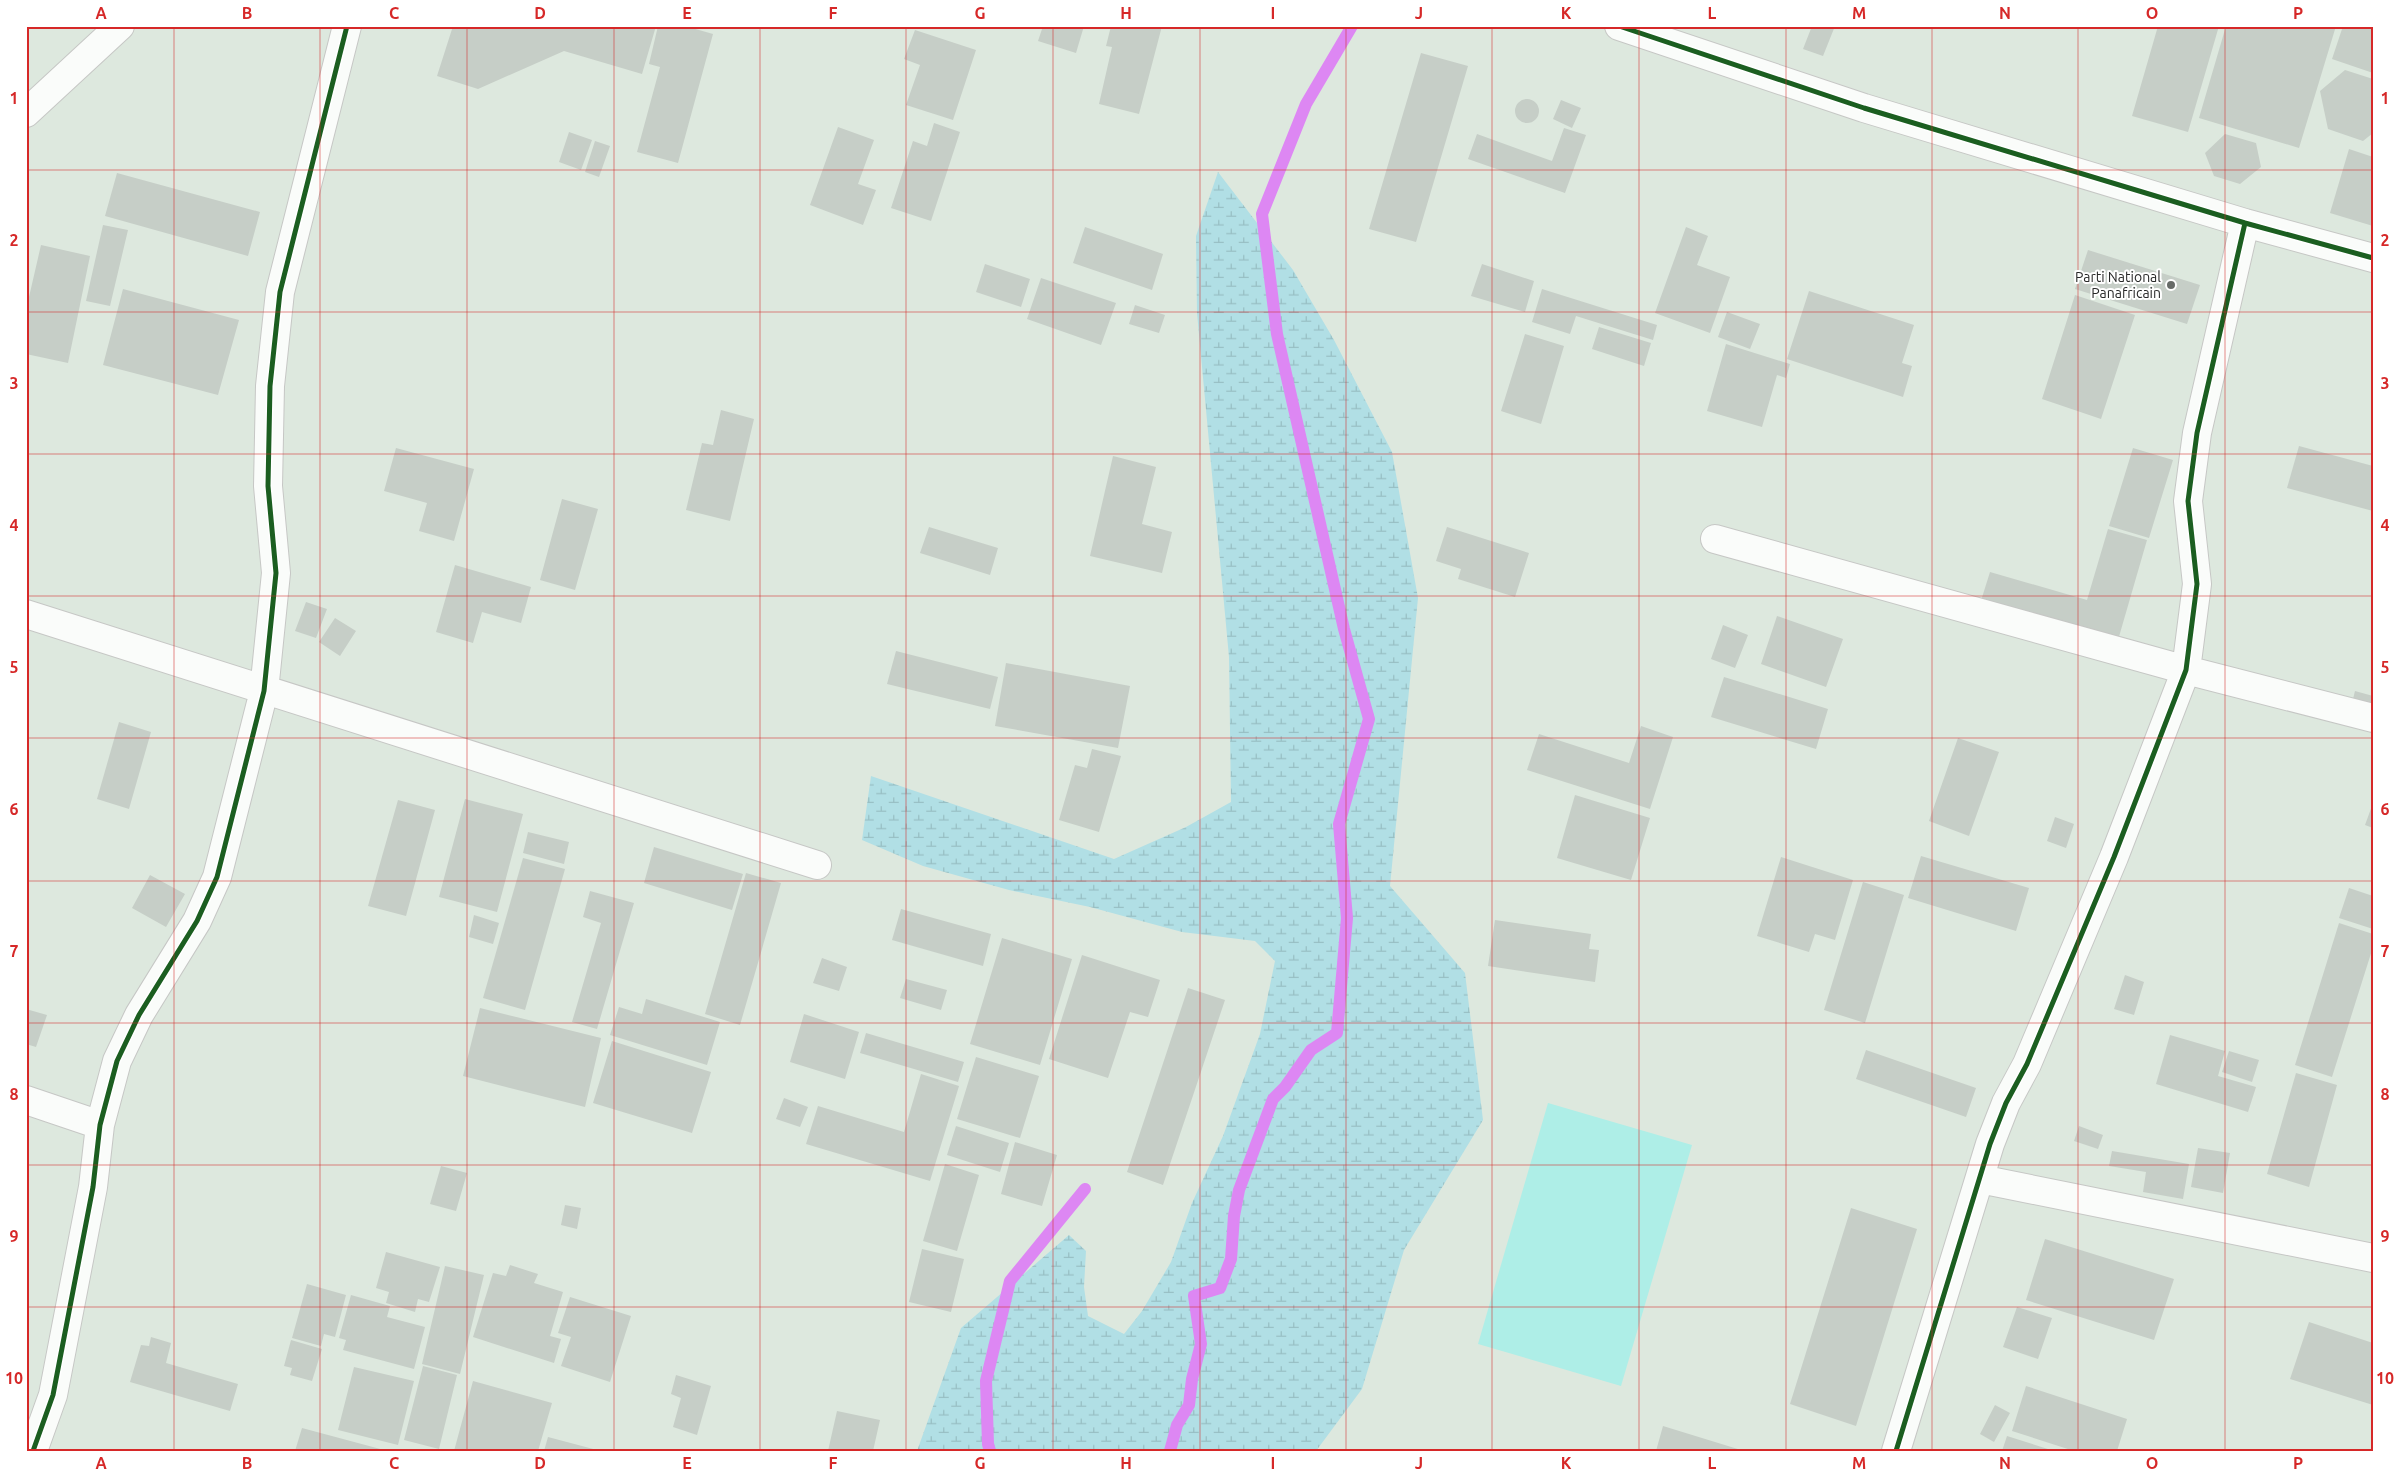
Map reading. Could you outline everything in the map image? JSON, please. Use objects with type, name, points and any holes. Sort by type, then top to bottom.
[{"type":"street","points":[[26,113],[120,26]]},
{"type":"street","points":[[33,1451],[52,1395],[93,1187],[100,1125],[116,1061],[139,1015],[197,921],[217,878],[264,692],[276,573],[268,486],[270,386],[280,292],[347,26]]},
{"type":"street","points":[[1619,26],[1864,108],[2373,258]]},
{"type":"street","points":[[1896,1451],[1990,1144],[2006,1103],[2027,1064],[2114,857],[2186,670],[2197,584],[2188,501],[2197,433],[2246,222]]},
{"type":"street","points":[[1715,539],[2186,670],[2373,718]]},
{"type":"street","points":[[26,614],[264,692],[817,865]]},
{"type":"street","points":[[26,1100],[100,1125]]},
{"type":"street","points":[[1980,1179],[2373,1258]]},
{"type":"green space","points":[[1218,172],[1293,270],[1334,340],[1392,452],[1418,598],[1390,886],[1465,973],[1483,1120],[1404,1250],[1362,1389],[1316,1451],[917,1451],[961,1328],[1069,1235],[1086,1251],[1084,1287],[1088,1316],[1124,1334],[1142,1311],[1171,1262],[1192,1203],[1223,1136],[1260,1034],[1275,961],[1255,941],[1182,932],[1090,907],[1009,890],[923,866],[862,840],[871,776],[1114,859],[1186,827],[1231,802],[1229,657],[1197,313],[1196,236]]},
{"type":"shaded area","points":[[1548,1103],[1692,1145],[1621,1386],[1478,1344]]},
{"type":"building","points":[[453,26],[656,26],[642,74],[564,51],[478,89],[437,76]]},
{"type":"building","points":[[658,26],[685,26],[713,34],[678,163],[637,152],[660,67],[649,64]]},
{"type":"building","points":[[1043,26],[1084,26],[1076,53],[1038,41]]},
{"type":"building","points":[[1111,26],[1162,26],[1139,114],[1099,104],[1112,47],[1106,46]]},
{"type":"building","points":[[1812,26],[1835,26],[1823,56],[1803,49]]},
{"type":"building","points":[[2158,26],[2219,26],[2188,132],[2132,116]]},
{"type":"building","points":[[2226,26],[2336,26],[2299,148],[2199,118]]},
{"type":"building","points":[[2343,26],[2373,27],[2373,73],[2332,59]]},
{"type":"building","points":[[915,30],[976,50],[953,120],[906,105],[920,65],[904,59]]},
{"type":"building","points":[[1421,53],[1468,66],[1416,242],[1369,229]]},
{"type":"building","points":[[2345,70],[2373,79],[2373,133],[2363,141],[2328,129],[2320,91]]},
{"type":"building","points":[[1527,99],[1536,102],[1539,111],[1536,120],[1527,123],[1518,120],[1515,111],[1518,102]]},
{"type":"building","points":[[1561,100],[1581,108],[1572,128],[1553,119]]},
{"type":"building","points":[[934,123],[960,132],[931,221],[891,208],[913,141],[927,146]]},
{"type":"building","points":[[838,127],[874,140],[858,184],[876,190],[863,225],[810,205]]},
{"type":"building","points":[[1564,128],[1586,135],[1565,193],[1468,159],[1477,134],[1552,161]]},
{"type":"building","points":[[569,132],[592,140],[581,170],[559,162]]},
{"type":"building","points":[[2225,134],[2256,143],[2261,167],[2240,184],[2214,176],[2205,153]]},
{"type":"building","points":[[595,141],[610,146],[599,177],[585,172]]},
{"type":"building","points":[[2349,149],[2373,157],[2373,226],[2330,213]]},
{"type":"building","points":[[117,173],[260,212],[248,256],[105,216]]},
{"type":"building","points":[[103,225],[128,230],[110,306],[86,301]]},
{"type":"building","points":[[1085,227],[1163,254],[1152,290],[1073,263]]},
{"type":"building","points":[[1686,227],[1708,236],[1697,265],[1730,277],[1710,333],[1655,313]]},
{"type":"building","points":[[41,245],[90,256],[68,363],[26,354],[26,310]]},
{"type":"building","points":[[2088,250],[2200,285],[2187,324],[2075,289]]},
{"type":"building","points":[[985,264],[1030,279],[1021,307],[976,292]]},
{"type":"building","points":[[1482,264],[1534,281],[1525,312],[1471,296]]},
{"type":"building","points":[[1041,278],[1116,303],[1101,345],[1027,319]]},
{"type":"building","points":[[123,289],[239,320],[218,395],[103,365]]},
{"type":"building","points":[[1542,289],[1657,325],[1653,340],[1576,316],[1570,334],[1532,322]]},
{"type":"building","points":[[1809,291],[1914,325],[1902,363],[1912,366],[1903,397],[1787,359]]},
{"type":"building","points":[[2075,295],[2135,315],[2101,419],[2042,399]]},
{"type":"building","points":[[1135,305],[1165,315],[1159,333],[1129,324]]},
{"type":"building","points":[[1727,312],[1760,324],[1750,349],[1718,337]]},
{"type":"building","points":[[1599,327],[1651,343],[1644,366],[1592,349]]},
{"type":"building","points":[[1525,334],[1564,346],[1541,424],[1501,411]]},
{"type":"building","points":[[1726,344],[1790,364],[1786,378],[1777,375],[1762,427],[1707,411]]},
{"type":"building","points":[[721,410],[754,419],[730,521],[686,510],[702,443],[713,445]]},
{"type":"building","points":[[2299,446],[2373,466],[2373,511],[2287,488]]},
{"type":"building","points":[[396,448],[474,469],[454,541],[419,531],[427,503],[384,491]]},
{"type":"building","points":[[2133,448],[2173,460],[2149,538],[2109,526]]},
{"type":"building","points":[[1113,456],[1156,467],[1142,524],[1172,532],[1162,573],[1090,556]]},
{"type":"building","points":[[562,499],[598,509],[575,590],[540,580]]},
{"type":"building","points":[[929,527],[998,548],[990,575],[920,553]]},
{"type":"building","points":[[1447,527],[1529,553],[1515,597],[1458,579],[1461,569],[1436,561]]},
{"type":"building","points":[[2108,529],[2147,540],[2116,647],[1979,607],[1990,572],[2087,600]]},
{"type":"building","points":[[455,565],[531,587],[521,623],[482,612],[473,643],[436,632]]},
{"type":"building","points":[[306,602],[327,609],[316,638],[295,631]]},
{"type":"building","points":[[1777,616],[1843,639],[1826,687],[1761,664]]},
{"type":"building","points":[[335,618],[356,631],[340,656],[319,642]]},
{"type":"building","points":[[1723,625],[1748,635],[1735,668],[1711,659]]},
{"type":"building","points":[[896,651],[998,677],[990,709],[887,684]]},
{"type":"building","points":[[1006,663],[1130,686],[1118,748],[995,726]]},
{"type":"building","points":[[1724,677],[1828,709],[1816,749],[1711,717]]},
{"type":"building","points":[[2355,691],[2373,696],[2373,709],[2352,703]]},
{"type":"building","points":[[119,722],[151,732],[129,809],[97,799]]},
{"type":"building","points":[[1641,726],[1673,737],[1650,809],[1527,770],[1539,734],[1629,763]]},
{"type":"building","points":[[1958,738],[1999,752],[1969,836],[1929,821]]},
{"type":"building","points":[[1092,749],[1121,756],[1099,832],[1059,820],[1075,765],[1087,768]]},
{"type":"building","points":[[1575,795],[1650,818],[1631,880],[1557,858]]},
{"type":"building","points":[[465,799],[523,814],[497,912],[439,897]]},
{"type":"building","points":[[398,800],[435,810],[406,916],[368,906]]},
{"type":"building","points":[[2373,803],[2373,828],[2365,825]]},
{"type":"building","points":[[2055,817],[2074,824],[2066,848],[2047,841]]},
{"type":"building","points":[[528,832],[569,842],[564,864],[523,853]]},
{"type":"building","points":[[654,847],[743,874],[732,910],[644,883]]},
{"type":"building","points":[[1921,856],[2029,888],[2016,931],[1908,898]]},
{"type":"building","points":[[1781,857],[1853,880],[1835,940],[1815,934],[1809,952],[1757,936]]},
{"type":"building","points":[[523,858],[565,869],[525,1010],[483,998]]},
{"type":"building","points":[[746,873],[781,883],[740,1025],[705,1014]]},
{"type":"building","points":[[150,875],[185,894],[166,927],[132,908]]},
{"type":"building","points":[[1863,882],[1904,895],[1865,1023],[1824,1010]]},
{"type":"building","points":[[2349,888],[2373,896],[2373,929],[2339,918]]},
{"type":"building","points":[[590,891],[634,903],[597,1029],[572,1022],[601,923],[583,917]]},
{"type":"building","points":[[901,909],[991,934],[983,966],[892,940]]},
{"type":"building","points":[[474,915],[499,923],[493,944],[469,937]]},
{"type":"building","points":[[1495,920],[1591,934],[1589,949],[1599,950],[1595,982],[1488,966]]},
{"type":"building","points":[[2339,923],[2373,934],[2373,947],[2332,1077],[2295,1065]]},
{"type":"building","points":[[1002,938],[1072,959],[1040,1065],[970,1044]]},
{"type":"building","points":[[1082,955],[1160,980],[1148,1017],[1130,1012],[1108,1078],[1049,1059]]},
{"type":"building","points":[[822,958],[847,967],[839,991],[813,983]]},
{"type":"building","points":[[2125,975],[2144,982],[2134,1015],[2114,1009]]},
{"type":"building","points":[[906,979],[947,990],[941,1010],[900,998]]},
{"type":"building","points":[[1188,988],[1225,1000],[1163,1185],[1127,1172]]},
{"type":"building","points":[[646,999],[720,1022],[707,1065],[610,1035],[619,1007],[642,1014]]},
{"type":"building","points":[[480,1008],[601,1038],[585,1107],[463,1076]]},
{"type":"building","points":[[26,1009],[47,1015],[36,1047],[26,1044]]},
{"type":"building","points":[[804,1014],[859,1032],[845,1079],[790,1062]]},
{"type":"building","points":[[866,1033],[964,1062],[958,1082],[860,1053]]},
{"type":"building","points":[[2170,1035],[2225,1051],[2218,1076],[2256,1087],[2248,1112],[2156,1084]]},
{"type":"building","points":[[612,1041],[711,1072],[692,1133],[593,1103]]},
{"type":"building","points":[[1866,1050],[1976,1088],[1966,1117],[1856,1079]]},
{"type":"building","points":[[2229,1051],[2259,1060],[2252,1082],[2222,1072]]},
{"type":"building","points":[[976,1057],[1039,1076],[1020,1138],[957,1119]]},
{"type":"building","points":[[2296,1073],[2337,1085],[2309,1187],[2267,1174]]},
{"type":"building","points":[[921,1074],[959,1086],[930,1181],[806,1144],[818,1106],[904,1132]]},
{"type":"building","points":[[784,1098],[808,1107],[800,1127],[776,1119]]},
{"type":"building","points":[[956,1126],[1009,1143],[1000,1172],[947,1155]]},
{"type":"building","points":[[2079,1126],[2103,1135],[2098,1149],[2074,1141]]},
{"type":"building","points":[[1015,1142],[1057,1155],[1042,1206],[1001,1194]]},
{"type":"building","points":[[2198,1148],[2230,1153],[2223,1193],[2191,1187]]},
{"type":"building","points":[[2112,1151],[2189,1164],[2183,1199],[2143,1192],[2146,1172],[2109,1166]]},
{"type":"building","points":[[945,1164],[979,1175],[957,1251],[923,1241]]},
{"type":"building","points":[[441,1166],[467,1173],[456,1211],[430,1204]]},
{"type":"building","points":[[565,1205],[581,1208],[577,1229],[561,1225]]},
{"type":"building","points":[[1851,1208],[1917,1229],[1856,1426],[1790,1404]]},
{"type":"building","points":[[2045,1239],[2174,1279],[2154,1340],[2026,1300]]},
{"type":"building","points":[[922,1249],[964,1259],[951,1312],[909,1302]]},
{"type":"building","points":[[386,1252],[440,1267],[429,1302],[418,1299],[415,1312],[386,1303],[389,1292],[376,1288]]},
{"type":"building","points":[[510,1265],[538,1274],[534,1283],[563,1292],[550,1336],[561,1339],[554,1363],[473,1337],[493,1273],[506,1276]]},
{"type":"building","points":[[445,1266],[484,1275],[460,1374],[422,1364]]},
{"type":"building","points":[[307,1284],[346,1295],[335,1337],[324,1334],[321,1346],[292,1338]]},
{"type":"building","points":[[351,1295],[390,1306],[387,1317],[425,1327],[414,1369],[343,1350],[346,1340],[339,1338]]},
{"type":"building","points":[[570,1297],[631,1316],[610,1382],[561,1366],[571,1337],[558,1333]]},
{"type":"building","points":[[2017,1307],[2052,1318],[2038,1359],[2003,1347]]},
{"type":"building","points":[[2309,1322],[2373,1343],[2373,1405],[2290,1379]]},
{"type":"building","points":[[151,1337],[171,1343],[166,1363],[238,1384],[230,1411],[130,1382],[141,1345],[149,1346]]},
{"type":"building","points":[[291,1340],[322,1349],[312,1381],[290,1375],[292,1368],[284,1366]]},
{"type":"building","points":[[423,1366],[457,1375],[439,1449],[404,1440]]},
{"type":"building","points":[[354,1367],[414,1381],[398,1445],[338,1430]]},
{"type":"building","points":[[676,1375],[711,1386],[697,1435],[673,1427],[681,1398],[671,1394]]},
{"type":"building","points":[[473,1381],[552,1403],[538,1451],[454,1451]]},
{"type":"building","points":[[2026,1386],[2127,1419],[2117,1451],[2074,1451],[2012,1431]]},
{"type":"building","points":[[1995,1405],[2010,1413],[1994,1442],[1980,1434]]},
{"type":"building","points":[[837,1411],[880,1420],[873,1451],[828,1451]]},
{"type":"building","points":[[1663,1426],[1741,1450],[1741,1451],[1656,1451]]},
{"type":"building","points":[[302,1428],[384,1450],[384,1451],[295,1451]]},
{"type":"building","points":[[2007,1436],[2051,1450],[2051,1451],[2002,1451]]},
{"type":"building","points":[[548,1437],[597,1450],[597,1451],[544,1451]]},
{"type":"waterway","points":[[1170,1451],[1177,1425],[1189,1405],[1192,1379],[1201,1344],[1194,1296],[1220,1288],[1231,1259],[1234,1216],[1239,1190],[1273,1099],[1285,1087],[1311,1050],[1337,1033],[1347,918],[1339,824],[1369,719],[1344,629],[1277,334],[1262,214],[1306,104],[1352,26]]},
{"type":"waterway","points":[[990,1451],[988,1444],[986,1381],[1010,1281],[1085,1189]]},
{"type":"cycle path","points":[[33,1451],[53,1395],[93,1187],[100,1125],[117,1061],[139,1015],[197,921],[217,877],[264,691],[276,573],[268,486],[270,386],[280,292],[347,26]]},
{"type":"cycle path","points":[[1619,26],[1864,108],[2245,223],[2373,258]]},
{"type":"cycle path","points":[[1896,1451],[1990,1144],[2006,1103],[2027,1064],[2114,857],[2186,670],[2197,584],[2188,501],[2197,433],[2245,223]]},
{"type":"place","name":"Parti National Panafricain","points":[[2171,285]]}]
